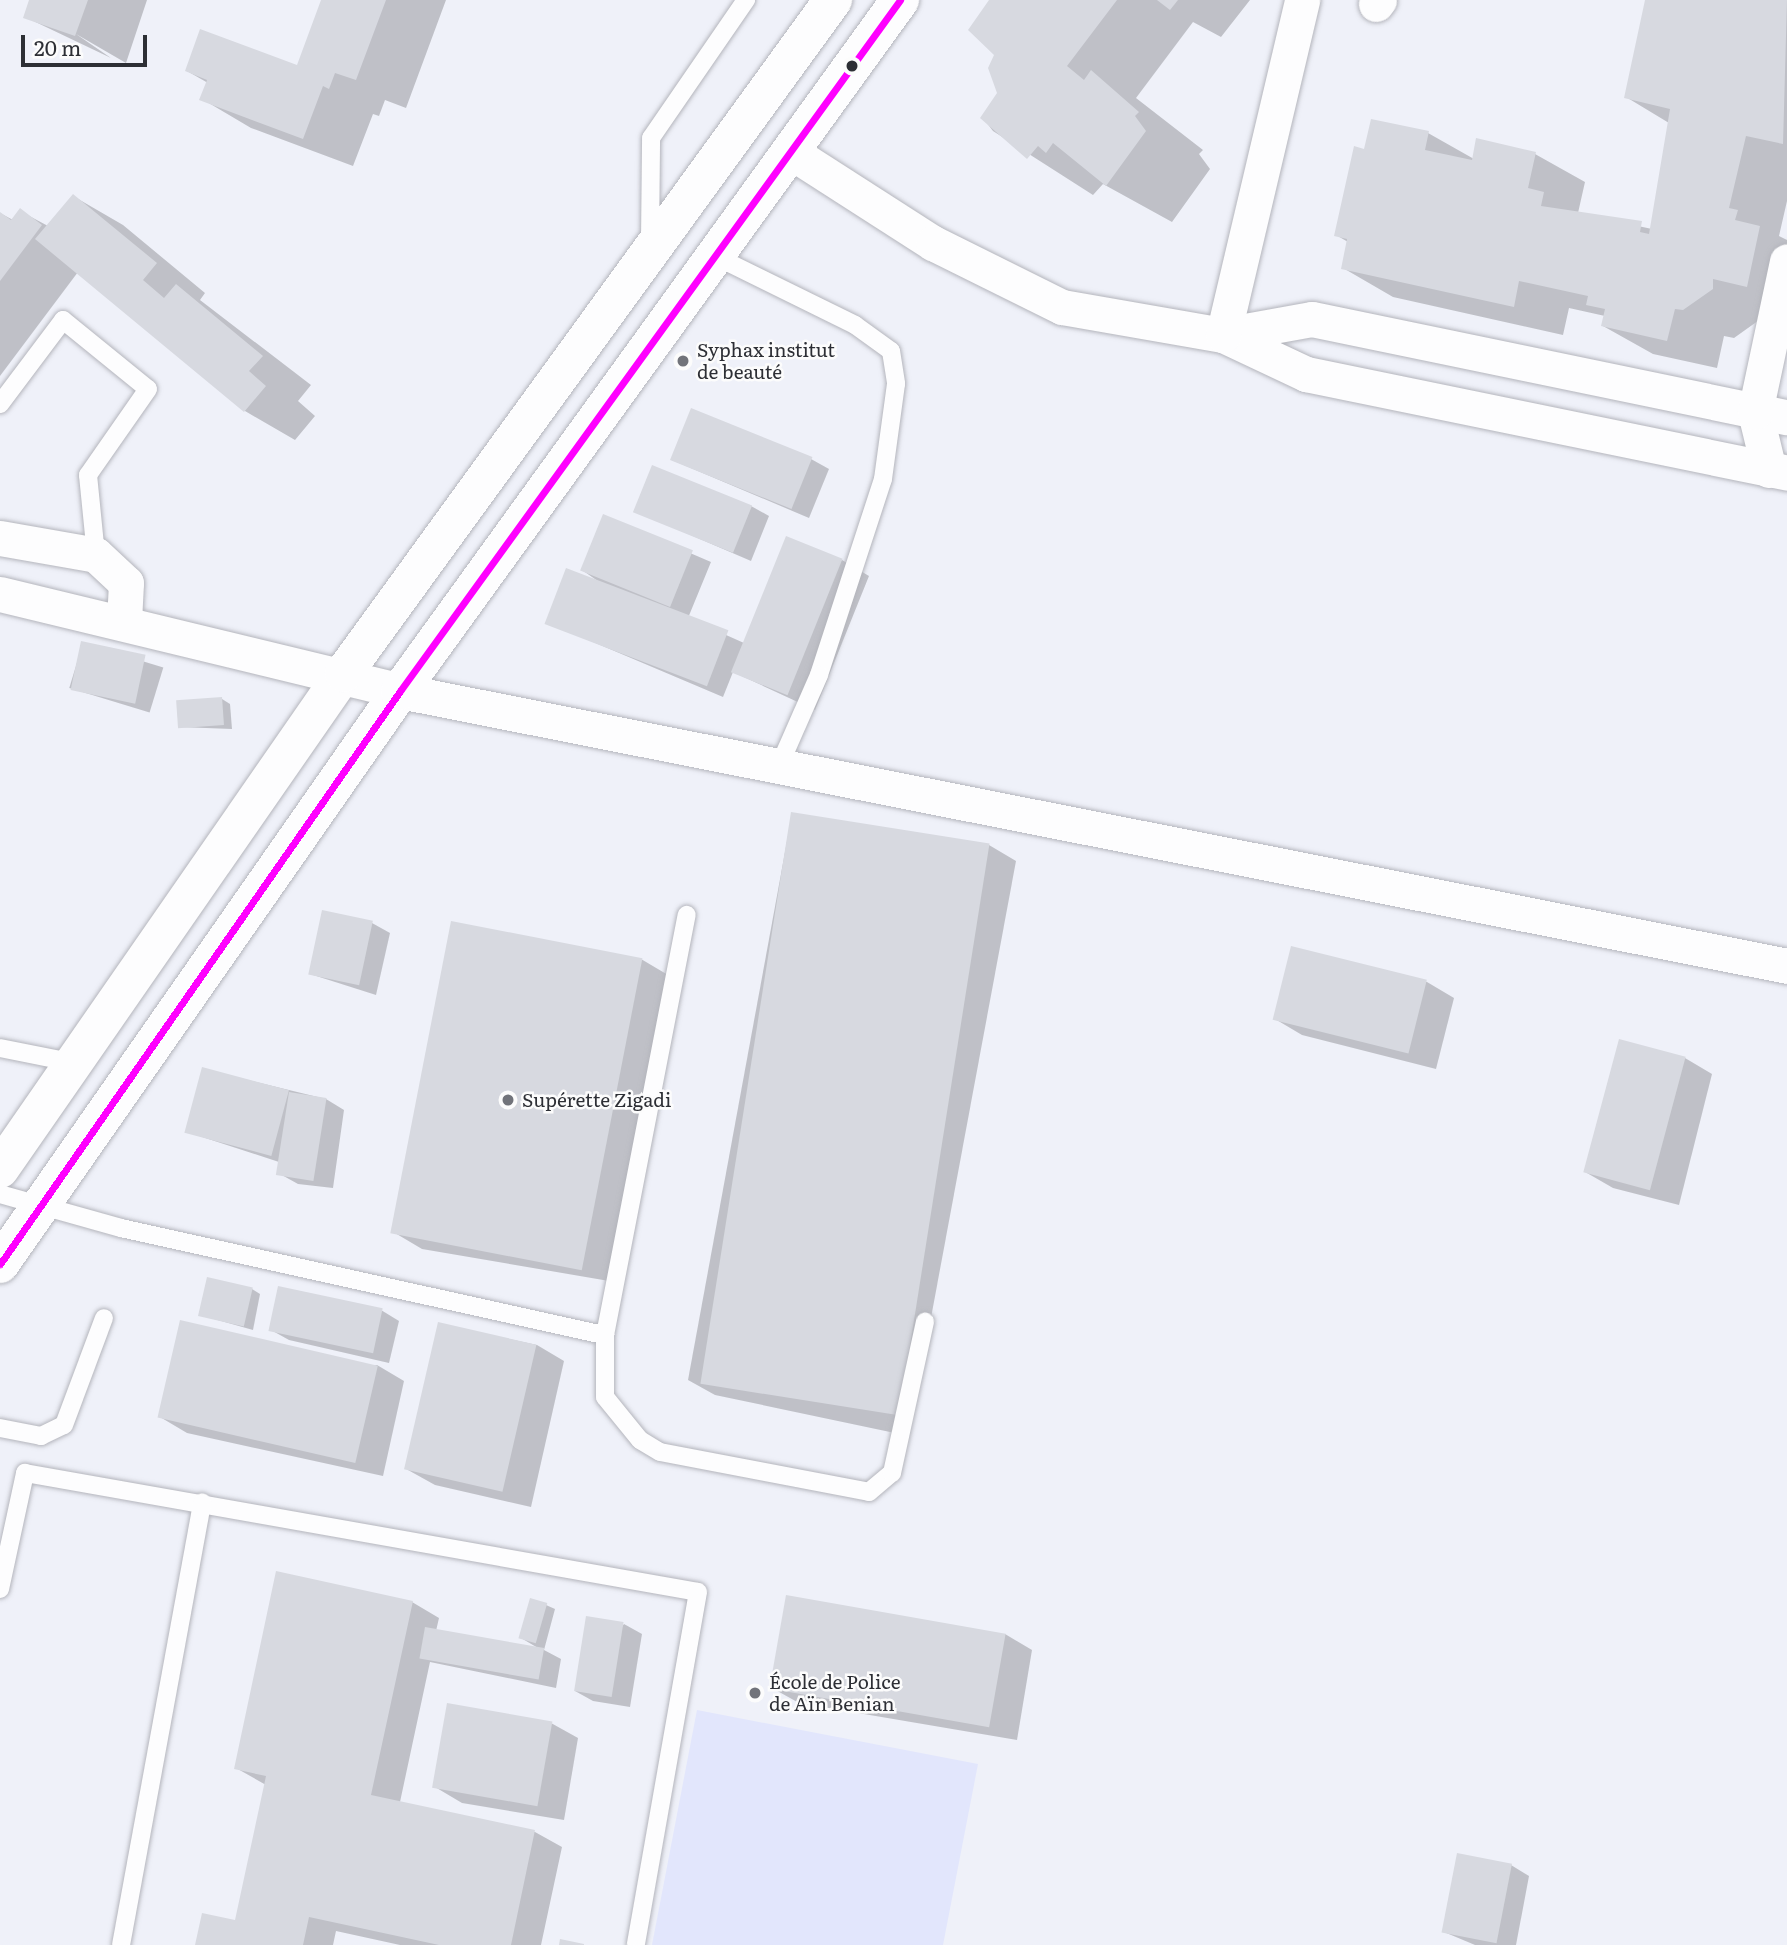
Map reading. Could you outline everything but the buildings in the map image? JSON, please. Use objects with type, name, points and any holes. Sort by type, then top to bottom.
[{"type":"main road","points":[[0,1169],[344,673],[833,0]]},
{"type":"main road","points":[[0,1264],[400,691],[900,0]]},
{"type":"street","points":[[1223,335],[1302,0]]},
{"type":"street","points":[[791,152],[933,243],[1062,307],[1223,335],[1306,374],[1778,472],[1771,415],[1787,261]]},
{"type":"street","points":[[1223,335],[1312,319],[1771,415]]},
{"type":"street","points":[[0,538],[96,555],[126,583],[124,620]]},
{"type":"street","points":[[0,594],[124,620],[344,673],[400,691],[780,764],[1787,966]]},
{"type":"lane","points":[[650,255],[651,138],[746,0]]},
{"type":"lane","points":[[715,256],[855,325],[891,351],[896,384],[883,479],[819,675],[780,764]]},
{"type":"lane","points":[[0,404],[63,320],[148,389],[88,475],[96,555]]},
{"type":"lane","points":[[687,915],[605,1335],[606,1397],[640,1440],[660,1452],[869,1492],[892,1473],[925,1322]]},
{"type":"lane","points":[[0,1048],[75,1063]]},
{"type":"lane","points":[[0,1194],[42,1206],[605,1335]]},
{"type":"lane","points":[[0,1427],[41,1436],[64,1425],[104,1318]]},
{"type":"lane","points":[[0,1589],[25,1473],[202,1502],[698,1592],[636,1945]]},
{"type":"lane","points":[[121,1945],[202,1502]]},
{"type":"shaded area","points":[[697,1710],[978,1764],[943,1945],[652,1945]]},
{"type":"transit line","points":[[0,1264],[400,691],[900,0]]},
{"type":"place","name":"Syphax institut de beauté","points":[[683,361]]},
{"type":"place","name":"Supérette Zigadi","points":[[508,1100]]},
{"type":"place","name":"École de Police de Aïn Benian","points":[[755,1693]]}]
